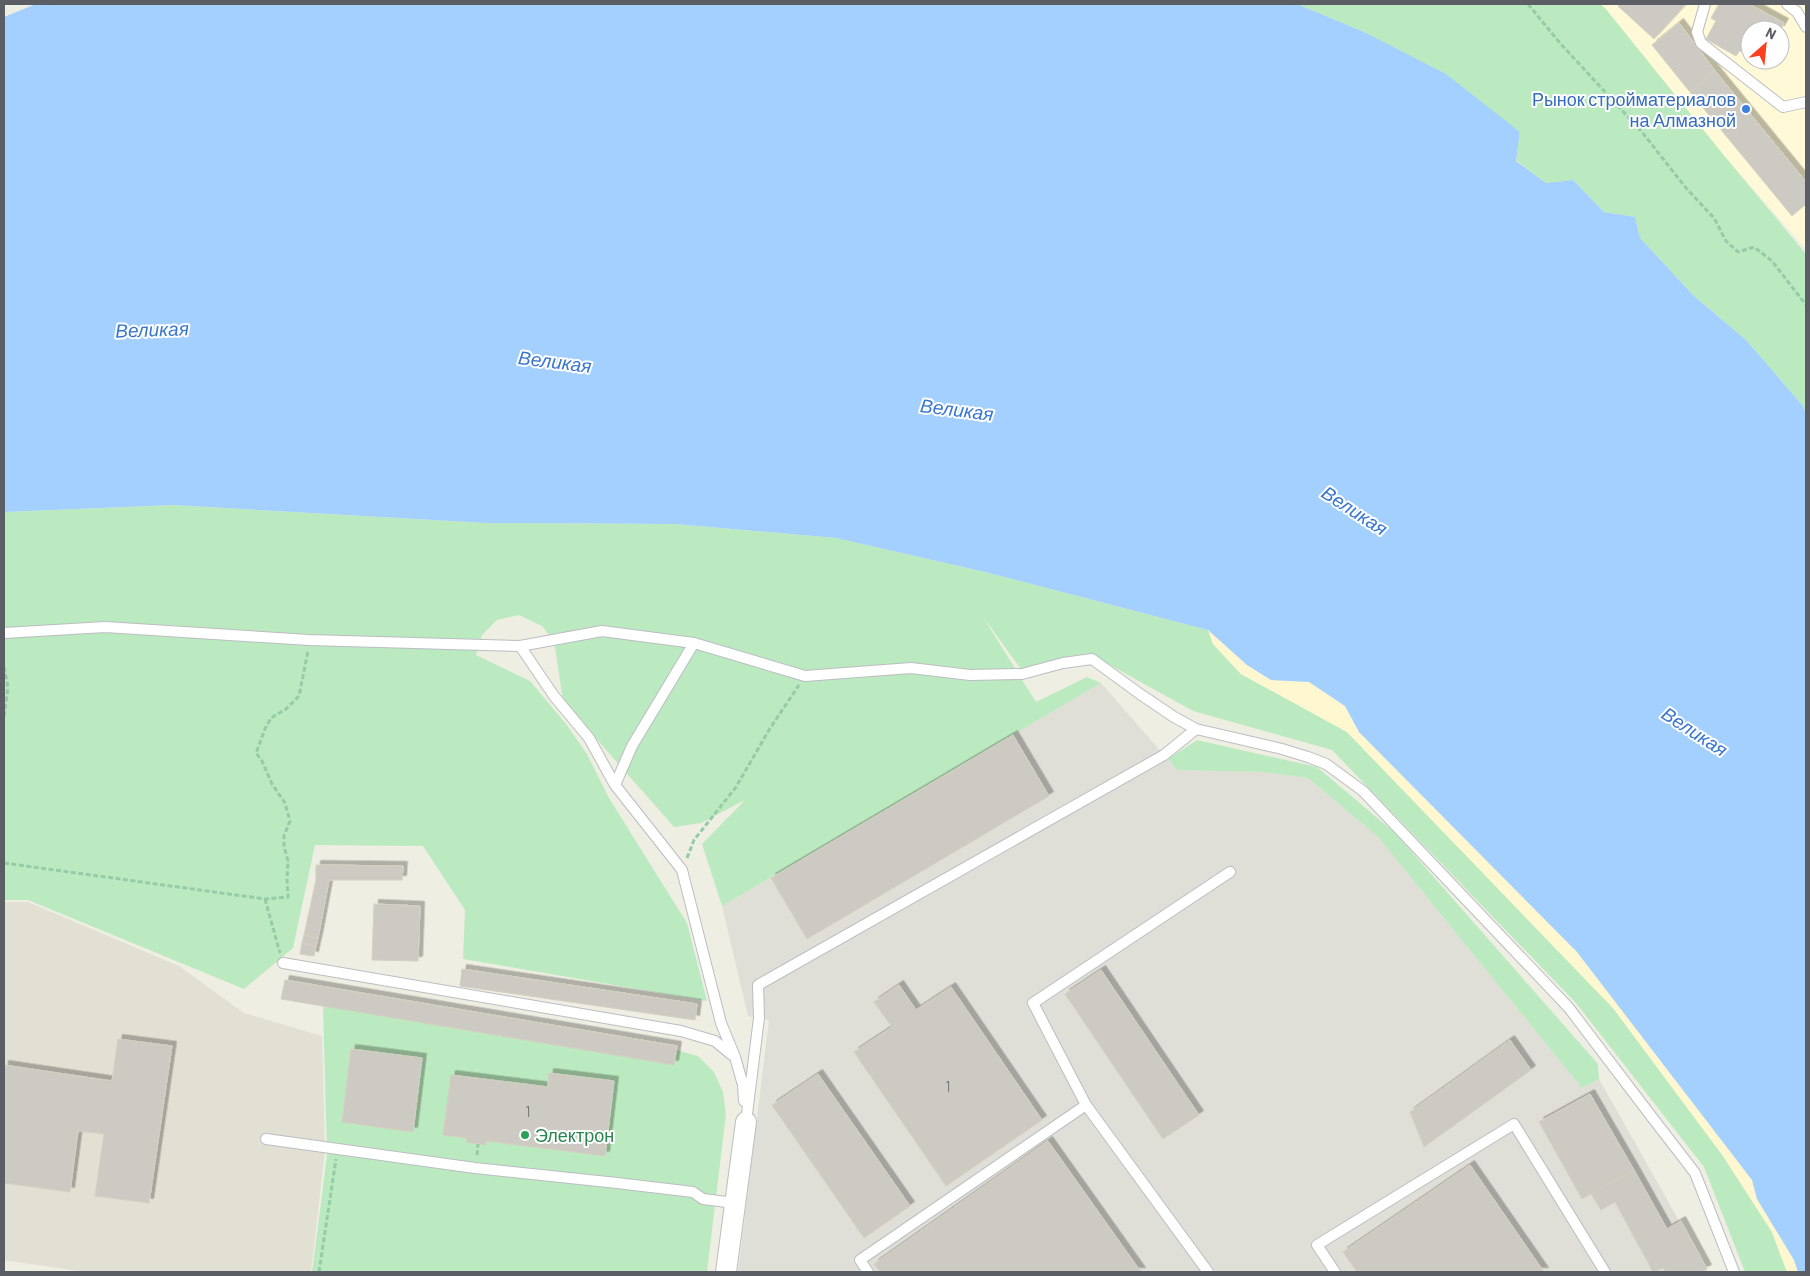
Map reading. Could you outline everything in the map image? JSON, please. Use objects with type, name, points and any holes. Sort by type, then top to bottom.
[{"type":"street","points":[[726,1272],[746,1122]]},
{"type":"lane","points":[[1705,4],[1697,32],[1701,43],[1783,107],[1806,102]]},
{"type":"lane","points":[[1787,4],[1797,12],[1806,27]]},
{"type":"lane","points":[[4,633],[105,627],[310,640],[520,646],[602,631],[694,643],[805,676],[911,668],[970,675],[1022,674],[1063,663],[1092,659],[1174,717],[1196,729],[1308,757],[1326,764],[1363,791],[1569,1008],[1695,1173],[1734,1272]]},
{"type":"lane","points":[[615,785],[632,746],[694,643]]},
{"type":"lane","points":[[520,646],[554,696],[590,738],[615,785],[682,870],[721,1023],[743,1085],[746,1122]]},
{"type":"lane","points":[[746,1122],[759,1018],[758,985],[1164,754],[1196,729]]},
{"type":"lane","points":[[1208,1272],[1086,1105],[1033,1003],[1230,872]]},
{"type":"lane","points":[[283,963],[681,1031],[715,1041],[734,1057]]},
{"type":"lane","points":[[868,1272],[860,1260],[1086,1105]]},
{"type":"lane","points":[[1336,1272],[1317,1245],[1514,1124],[1605,1272]]},
{"type":"lane","points":[[266,1139],[475,1168],[617,1182],[693,1192],[703,1199],[735,1203]]},
{"type":"path","points":[[1528,4],[1558,42],[1642,132],[1686,188],[1714,218],[1726,241],[1738,252],[1754,247],[1772,261],[1806,305]]},
{"type":"path","points":[[4,863],[265,899],[288,897],[288,861],[284,846],[284,836],[290,820],[285,803],[272,784],[262,761],[256,753],[271,718],[286,710],[299,696],[310,640]]},
{"type":"path","points":[[4,667],[8,687],[4,717]]},
{"type":"path","points":[[682,870],[694,840],[736,787],[768,730],[805,676]]},
{"type":"path","points":[[265,899],[283,963]]},
{"type":"path","points":[[319,1272],[337,1150]]},
{"type":"shaded area","name":"Рынок стройматериалов на Алмазной","points":[[1600,4],[1806,4],[1806,249],[1726,158]]},
{"type":"shaded area","points":[[1101,683],[1177,770],[1263,772],[1308,778],[1378,837],[1582,1088],[1599,1079],[1708,1272],[738,1272],[769,1020],[748,1016],[722,906]]},
{"type":"shaded area","points":[[4,902],[28,902],[179,966],[244,1013],[322,1036],[325,1151],[311,1272],[85,1272],[4,1260]]},
{"type":"green space","points":[[1297,4],[1600,4],[1605,8],[1806,254],[1806,414],[1803,406],[1746,340],[1694,296],[1640,238],[1635,217],[1604,212],[1573,180],[1546,183],[1516,160],[1520,132],[1364,32]]},
{"type":"green space","points":[[173,505],[486,523],[675,524],[836,538],[985,572],[1208,630],[1213,644],[1241,674],[1347,732],[1613,1008],[1723,1156],[1772,1232],[1787,1272],[1745,1272],[1704,1167],[1576,1003],[1332,750],[1193,711],[1092,655],[1021,669],[983,617],[1036,702],[1087,677],[1101,683],[722,906],[702,844],[745,800],[701,823],[674,827],[563,701],[554,641],[542,626],[519,615],[497,620],[482,635],[476,655],[530,681],[566,724],[587,754],[609,798],[687,923],[707,1001],[463,959],[465,910],[423,846],[315,845],[293,948],[244,989],[28,900],[4,900],[4,512]]},
{"type":"green space","points":[[1197,740],[1317,767],[1395,833],[1598,1064],[1599,1079],[1582,1088],[1378,837],[1308,778],[1263,772],[1177,770],[1168,759]]},
{"type":"green space","name":"Электрон","points":[[323,1006],[676,1050],[698,1056],[714,1072],[723,1092],[726,1114],[707,1272],[312,1272],[327,1155]]},
{"type":"sand","points":[[1208,630],[1247,665],[1271,680],[1309,682],[1345,706],[1359,732],[1577,952],[1752,1180],[1757,1199],[1794,1260],[1798,1272],[1787,1272],[1772,1232],[1723,1156],[1613,1008],[1347,732],[1241,674],[1213,644]]},
{"type":"water","name":"Великая","points":[[36,4],[1297,4],[1364,32],[1446,74],[1520,132],[1516,161],[1546,183],[1573,180],[1604,212],[1635,217],[1640,238],[1694,296],[1746,340],[1803,406],[1806,414],[1806,1272],[1798,1272],[1794,1260],[1757,1199],[1752,1180],[1577,952],[1359,732],[1345,706],[1309,682],[1271,680],[1247,665],[1208,630],[985,572],[836,538],[675,524],[486,523],[173,505],[4,512],[4,17]]},
{"type":"building","points":[[1620,4],[1686,4],[1654,39],[1618,6]]},
{"type":"building","points":[[1719,4],[1749,4],[1778,20],[1740,20],[1740,50],[1736,56],[1706,39],[1716,21],[1711,18]]},
{"type":"building","points":[[1679,23],[1715,71],[1690,92],[1652,45]]},
{"type":"building","points":[[1715,71],[1806,182],[1806,204],[1792,216],[1690,92]]},
{"type":"building","points":[[1013,735],[1049,796],[807,939],[771,878]]},
{"type":"building","points":[[316,865],[403,866],[402,880],[329,880],[318,938],[304,935],[316,880]]},
{"type":"building","points":[[374,904],[420,906],[418,961],[372,960]]},
{"type":"building","points":[[304,935],[318,938],[316,946],[302,943]]},
{"type":"building","points":[[302,943],[316,946],[314,956],[300,954]]},
{"type":"building","points":[[462,969],[697,1004],[695,1020],[460,986]]},
{"type":"building","points":[[1101,970],[1199,1115],[1163,1139],[1065,994]]},
{"type":"building","points":[[285,980],[677,1046],[674,1065],[281,999]]},
{"type":"building","points":[[899,985],[916,1010],[951,987],[1042,1120],[946,1186],[854,1052],[892,1027],[874,1002]]},
{"type":"building","points":[[118,1039],[172,1046],[149,1203],[95,1196],[104,1134],[78,1131],[70,1192],[4,1183],[4,1065],[112,1081]]},
{"type":"building","points":[[1510,1040],[1531,1070],[1424,1147],[1410,1112]]},
{"type":"building","points":[[351,1049],[422,1058],[413,1132],[342,1122]]},
{"type":"building","name":"Электрон","points":[[549,1073],[614,1081],[605,1156],[486,1141],[486,1145],[466,1142],[467,1138],[443,1135],[451,1075],[548,1087]]},
{"type":"building","points":[[818,1074],[910,1206],[864,1238],[772,1105]]},
{"type":"building","points":[[1590,1094],[1634,1170],[1582,1199],[1539,1122]]},
{"type":"building","points":[[1048,1141],[1141,1272],[880,1272],[874,1264]]},
{"type":"building","points":[[1470,1165],[1544,1272],[1357,1272],[1343,1252]]},
{"type":"building","points":[[1634,1170],[1667,1229],[1681,1221],[1707,1269],[1700,1272],[1666,1272],[1663,1268],[1653,1272],[1615,1202],[1601,1210],[1591,1194]]},
{"type":"place","name":"Рынок стройматериалов на Алмазной","points":[[1746,109]]},
{"type":"place","name":"Электрон","points":[[525,1135]]}]
